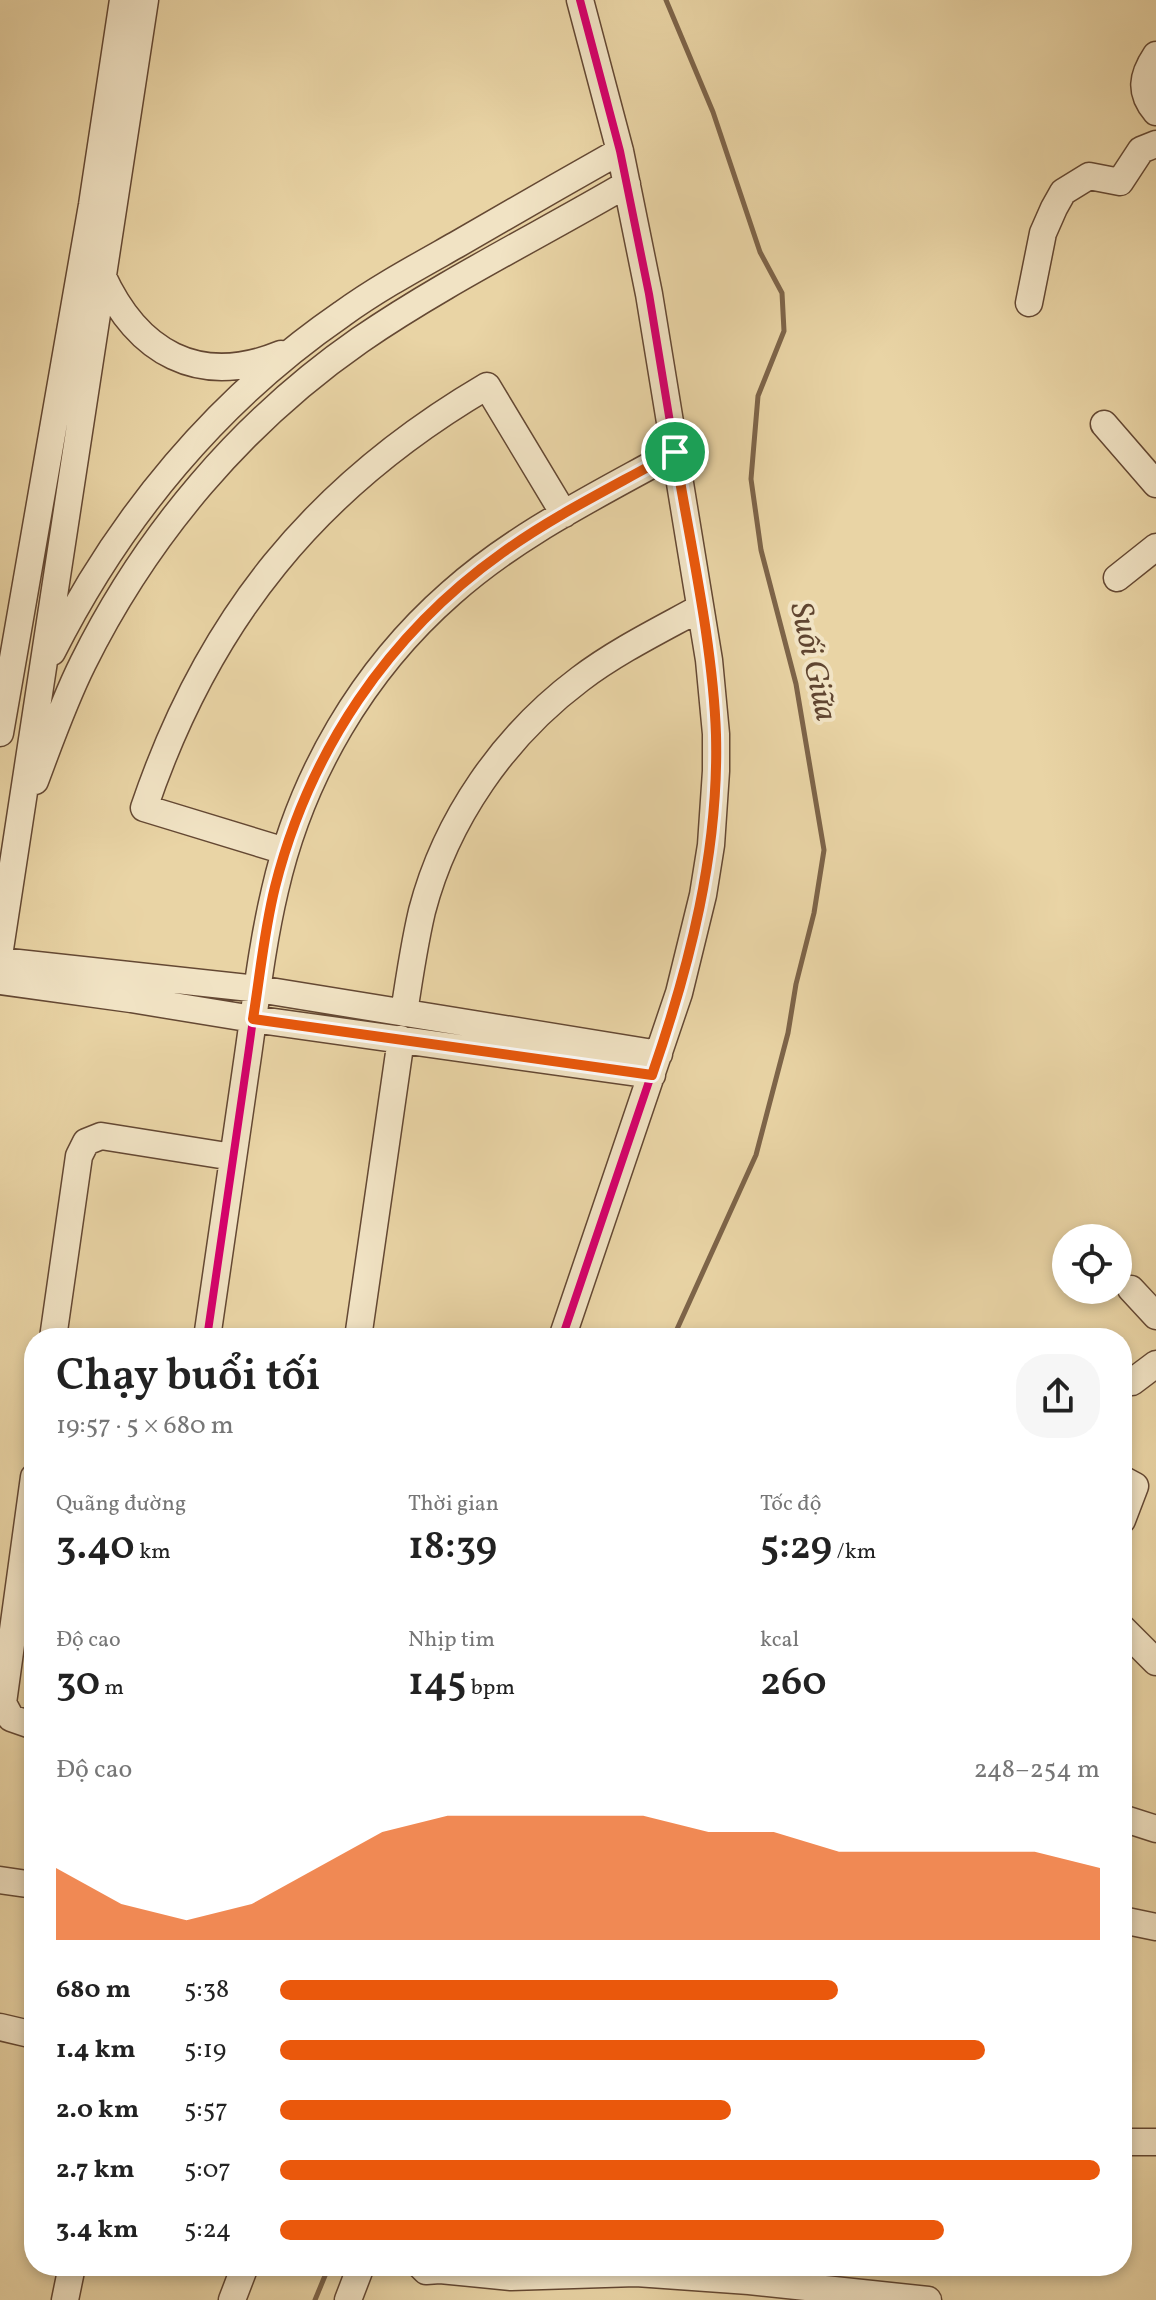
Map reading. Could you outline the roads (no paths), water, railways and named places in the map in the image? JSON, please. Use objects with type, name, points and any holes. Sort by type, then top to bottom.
[{"type":"street","points":[[0,733],[92,205],[123,0]]},
{"type":"street","points":[[0,949],[145,0]]},
{"type":"street","points":[[565,1328],[656,1064],[695,932],[711,845],[715,721],[652,310],[620,151],[580,0]]},
{"type":"street","points":[[1156,55],[1145,73],[1143,87],[1145,98],[1156,112]]},
{"type":"street","points":[[1029,303],[1043,233],[1063,192],[1089,176],[1120,182],[1141,150],[1156,144]]},
{"type":"street","points":[[40,678],[76,606],[102,563],[160,482],[227,408],[302,343],[384,286],[620,151]]},
{"type":"street","points":[[16,833],[63,708],[105,622],[156,541],[217,466],[285,399],[361,340],[627,184]]},
{"type":"street","points":[[102,275],[118,305],[138,332],[160,350],[186,362],[216,366],[250,364],[269,359],[302,343]]},
{"type":"street","points":[[285,851],[144,808],[172,733],[207,662],[275,563],[328,504],[378,460],[420,428],[487,386],[564,514]]},
{"type":"street","points":[[1104,424],[1156,484]]},
{"type":"street","points":[[208,1328],[270,912],[285,851],[308,790],[334,738],[358,699],[401,643],[476,571],[564,514],[675,452]]},
{"type":"street","points":[[1117,578],[1156,547]]},
{"type":"street","points":[[359,1328],[416,938],[432,880],[456,826],[486,775],[530,723],[581,678],[608,659],[700,608]]},
{"type":"street","points":[[0,961],[258,989],[403,1026],[656,1064]]},
{"type":"street","points":[[0,981],[253,1019],[403,1026]]},
{"type":"street","points":[[54,1328],[79,1156],[86,1142],[101,1136],[233,1157]]},
{"type":"street","points":[[1132,1382],[1156,1364]]},
{"type":"street","points":[[24,1550],[3,1703],[11,1718],[24,1723]]},
{"type":"street","points":[[1132,1638],[1156,1662]]},
{"type":"street","points":[[1132,1821],[1156,1829]]},
{"type":"street","points":[[0,1880],[24,1884]]},
{"type":"street","points":[[1132,1922],[1156,1927]]},
{"type":"street","points":[[0,2027],[24,2033]]},
{"type":"street","points":[[1132,2142],[1156,2142]]},
{"type":"street","points":[[65,2300],[70,2276]]},
{"type":"street","points":[[232,2300],[241,2276]]},
{"type":"street","points":[[348,2300],[357,2276]]},
{"type":"street","points":[[501,2276],[542,2276]]},
{"type":"street","points":[[764,2276],[872,2296],[928,2300]]},
{"type":"waterway","name":"Suối Giữa","points":[[666,0],[713,112],[760,252],[782,293],[784,331],[758,396],[751,479],[761,550],[796,684],[824,850],[788,1033],[756,1155],[678,1328]]},
{"type":"waterway","name":"Suối Giữa","points":[[315,2300],[325,2276]]}]
